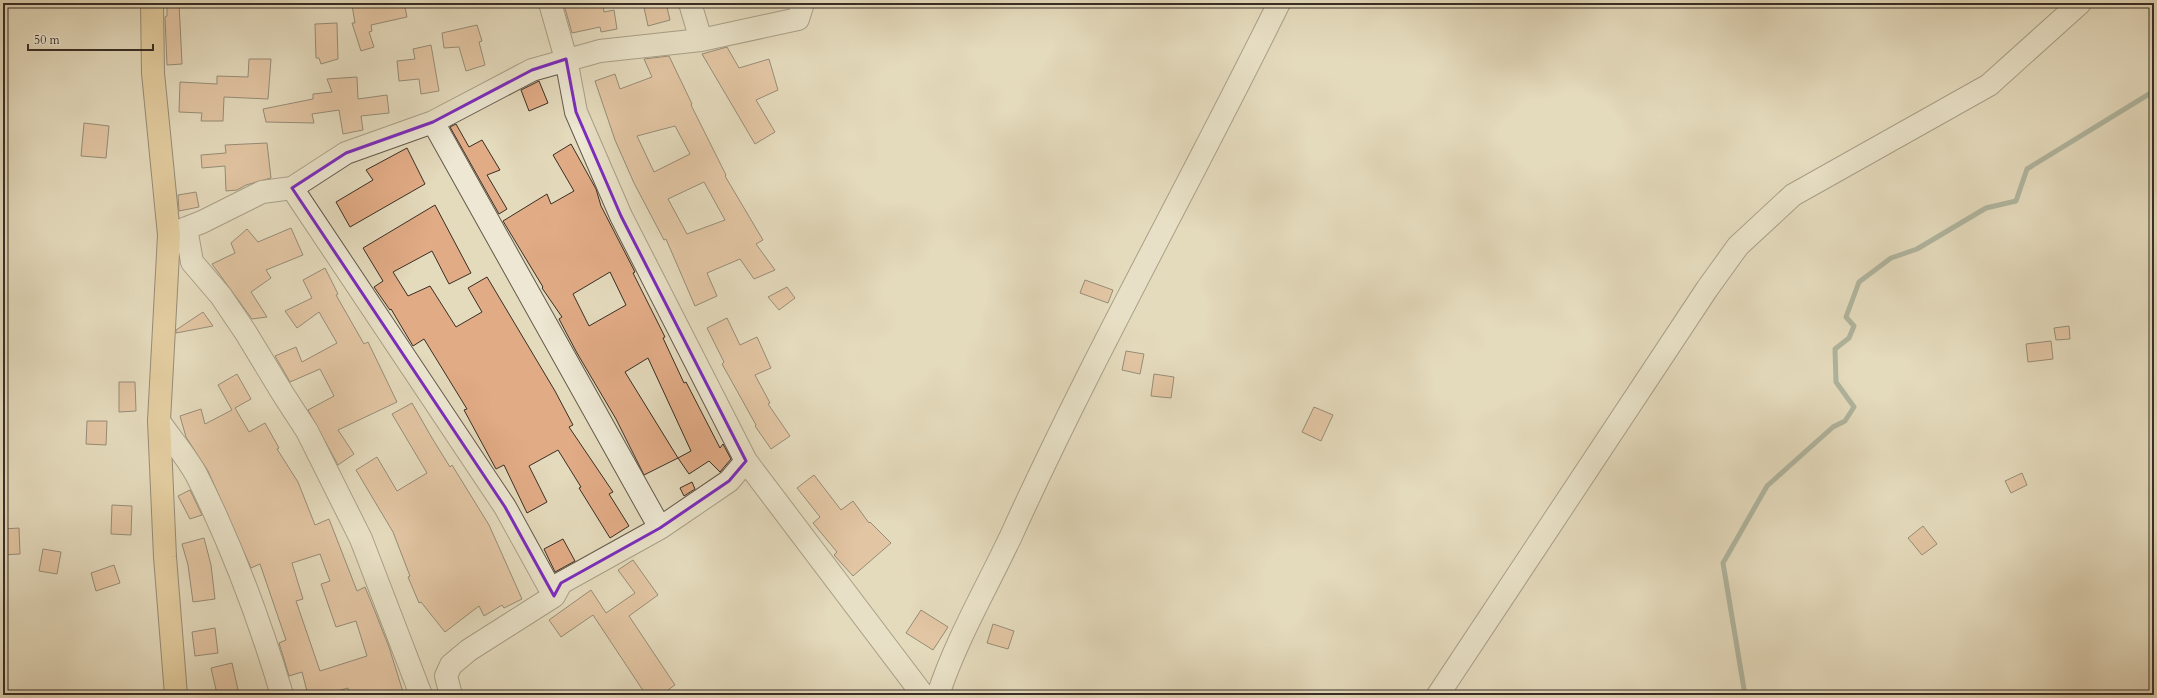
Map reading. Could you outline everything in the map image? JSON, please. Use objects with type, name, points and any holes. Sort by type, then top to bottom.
[{"type":"main road","points":[[152,3],[153,73],[178,232],[159,421],[165,557],[176,695]]},
{"type":"street","points":[[550,3],[566,59],[576,112],[621,216],[746,461],[923,695]]},
{"type":"street","points":[[690,3],[701,40]]},
{"type":"street","points":[[421,695],[361,539],[307,431],[246,333],[221,296],[192,262],[178,232],[262,192],[292,188],[346,153],[433,122],[532,70],[566,59],[600,51],[701,40],[798,19],[803,3]]},
{"type":"street","points":[[938,695],[972,615],[1088,373],[1220,122],[1279,3]]},
{"type":"street","points":[[1438,695],[1707,290],[1738,246],[1793,195],[1988,85],[2080,3]]},
{"type":"street","points":[[433,122],[660,528]]},
{"type":"street","points":[[292,188],[505,507],[554,596]]},
{"type":"street","points":[[159,421],[196,475],[228,545],[267,646],[282,695]]},
{"type":"street","points":[[451,695],[446,676],[451,665],[469,650],[554,596],[561,583],[660,528],[729,480],[746,461]]},
{"type":"highlighted area","points":[[566,59],[576,112],[621,216],[746,461],[729,481],[660,528],[561,583],[554,596],[505,507],[292,188],[346,153],[433,122],[532,70]]},
{"type":"building","points":[[167,3],[179,3],[182,64],[167,65],[165,17],[167,16]]},
{"type":"building","points":[[360,3],[404,3],[407,17],[371,25],[372,31],[369,32],[374,47],[361,51],[352,23],[355,23],[352,5]]},
{"type":"building","points":[[572,3],[603,3],[604,12],[614,10],[617,29],[601,32],[600,27],[572,33],[564,5]]},
{"type":"building","points":[[643,3],[666,3],[670,20],[648,26]]},
{"type":"building","points":[[337,23],[338,59],[321,64],[319,58],[316,58],[315,24]]},
{"type":"building","points":[[477,25],[482,41],[479,42],[485,65],[466,71],[459,47],[444,48],[442,33]]},
{"type":"building","points":[[431,45],[439,91],[421,94],[419,79],[399,81],[397,61],[415,59],[413,49]]},
{"type":"building","points":[[727,47],[739,68],[769,59],[778,90],[756,100],[775,132],[755,144],[702,54]]},
{"type":"building","points":[[669,56],[692,104],[691,105],[726,175],[725,176],[763,240],[756,244],[775,270],[754,279],[740,259],[707,273],[717,296],[695,306],[666,239],[664,240],[634,183],[615,140],[595,81],[615,74],[620,89],[652,77],[644,59]],"holes":[[[675,126],[690,154],[654,172],[637,136]],[[704,182],[725,220],[687,234],[668,199]]]},
{"type":"building","points":[[249,59],[271,59],[268,99],[224,97],[223,121],[201,121],[202,113],[179,112],[180,82],[217,84],[217,76],[248,77]]},
{"type":"building","points":[[357,77],[358,99],[387,95],[389,113],[361,116],[363,130],[343,134],[339,110],[312,114],[314,123],[266,122],[263,109],[313,99],[313,94],[332,92],[327,79]]},
{"type":"building","points":[[539,81],[548,103],[529,111],[521,90]]},
{"type":"building","points":[[84,123],[109,126],[106,158],[81,156]]},
{"type":"building","points":[[456,124],[469,147],[482,140],[500,170],[487,175],[507,209],[499,214],[450,127]]},
{"type":"building","points":[[267,143],[271,178],[246,185],[237,190],[226,191],[225,166],[202,168],[201,155],[226,153],[225,145]]},
{"type":"building","points":[[571,144],[596,189],[601,206],[635,272],[633,273],[665,337],[663,338],[684,383],[686,382],[720,448],[723,444],[731,459],[720,472],[709,461],[689,474],[678,458],[644,475],[616,419],[559,319],[562,317],[542,288],[543,287],[503,221],[547,194],[551,204],[574,191],[553,155]],"holes":[[[610,272],[626,305],[589,326],[573,294]],[[648,358],[691,451],[678,458],[625,372]]]},
{"type":"building","points":[[407,148],[425,184],[350,227],[336,202],[373,180],[366,170]]},
{"type":"building","points":[[196,192],[199,207],[179,211],[178,195]]},
{"type":"building","points":[[435,205],[471,273],[449,284],[432,251],[393,272],[408,296],[430,286],[456,327],[482,312],[468,288],[487,277],[555,391],[573,425],[569,427],[613,492],[609,494],[629,526],[610,538],[579,488],[581,487],[558,450],[529,466],[547,502],[527,513],[504,465],[496,469],[464,410],[467,409],[424,339],[413,346],[391,309],[390,310],[374,287],[383,281],[363,248]]},
{"type":"building","points":[[291,228],[303,255],[266,270],[271,278],[251,292],[267,317],[252,319],[212,264],[235,253],[231,243],[247,229],[258,242]]},
{"type":"building","points":[[325,268],[338,294],[336,295],[364,344],[368,342],[397,402],[338,430],[354,454],[338,465],[308,410],[334,396],[320,369],[290,382],[275,356],[296,347],[302,362],[337,343],[319,312],[297,328],[285,311],[312,298],[303,280]]},
{"type":"building","points":[[1085,280],[1113,290],[1108,303],[1080,293]]},
{"type":"building","points":[[787,287],[795,298],[779,310],[768,297]]},
{"type":"building","points":[[203,312],[213,326],[176,333],[176,330]]},
{"type":"building","points":[[727,318],[740,345],[757,337],[771,368],[755,375],[770,403],[768,404],[790,436],[771,449],[755,426],[756,425],[722,364],[724,362],[707,328]]},
{"type":"building","points":[[2069,326],[2070,339],[2056,340],[2054,328]]},
{"type":"building","points":[[2051,341],[2053,359],[2028,362],[2026,344]]},
{"type":"building","points":[[1126,351],[1144,354],[1140,374],[1122,370]]},
{"type":"building","points":[[237,374],[251,399],[235,408],[249,432],[265,423],[279,448],[277,449],[298,482],[315,525],[329,519],[357,591],[365,587],[389,647],[404,695],[350,695],[348,688],[322,695],[308,695],[302,672],[289,676],[279,643],[286,640],[260,564],[251,568],[208,471],[186,437],[180,416],[201,409],[205,424],[232,410],[218,385]],"holes":[[[320,554],[330,581],[321,584],[336,627],[356,621],[367,656],[320,671],[296,601],[303,599],[292,563]]]},
{"type":"building","points":[[1154,374],[1174,377],[1171,398],[1151,396]]},
{"type":"building","points":[[119,382],[135,382],[136,411],[119,412]]},
{"type":"building","points":[[412,403],[450,467],[452,465],[489,525],[522,599],[504,608],[502,605],[484,616],[479,606],[445,632],[421,602],[419,603],[408,577],[410,576],[393,532],[356,470],[377,457],[397,491],[427,473],[392,414]]},
{"type":"building","points":[[1314,407],[1333,415],[1321,441],[1302,432]]},
{"type":"building","points":[[87,421],[107,421],[106,445],[86,444]]},
{"type":"building","points":[[2022,473],[2027,485],[2011,493],[2005,481]]},
{"type":"building","points":[[814,475],[841,510],[853,501],[869,523],[870,522],[891,543],[853,576],[834,555],[837,552],[813,523],[820,517],[797,488]]},
{"type":"building","points":[[692,482],[695,489],[684,496],[680,488]]},
{"type":"building","points":[[190,490],[202,515],[190,519],[178,496]]},
{"type":"building","points":[[112,505],[132,506],[131,535],[111,534]]},
{"type":"building","points":[[1923,526],[1937,544],[1922,555],[1908,538]]},
{"type":"building","points":[[19,528],[20,554],[3,555],[3,529]]},
{"type":"building","points":[[204,538],[211,565],[215,599],[193,602],[188,565],[182,544]]},
{"type":"building","points":[[563,539],[575,561],[555,572],[544,549]]},
{"type":"building","points":[[43,549],[61,552],[57,574],[39,571]]},
{"type":"building","points":[[633,560],[658,595],[629,616],[675,685],[661,695],[646,695],[593,615],[561,637],[549,620],[591,590],[606,613],[635,593],[618,570]]},
{"type":"building","points":[[114,565],[120,583],[96,591],[91,573]]},
{"type":"building","points":[[921,610],[948,627],[933,650],[906,633]]},
{"type":"building","points":[[993,624],[1014,631],[1008,649],[987,643]]},
{"type":"building","points":[[215,628],[218,653],[195,656],[192,632]]},
{"type":"building","points":[[232,663],[238,690],[217,694],[211,668]]},
{"type":"waterway","points":[[1745,695],[1723,563],[1767,486],[1833,427],[1845,421],[1854,407],[1836,382],[1835,349],[1849,338],[1854,326],[1846,317],[1859,282],[1891,258],[1917,249],[1986,208],[2016,201],[2027,169],[2154,91]]}]
